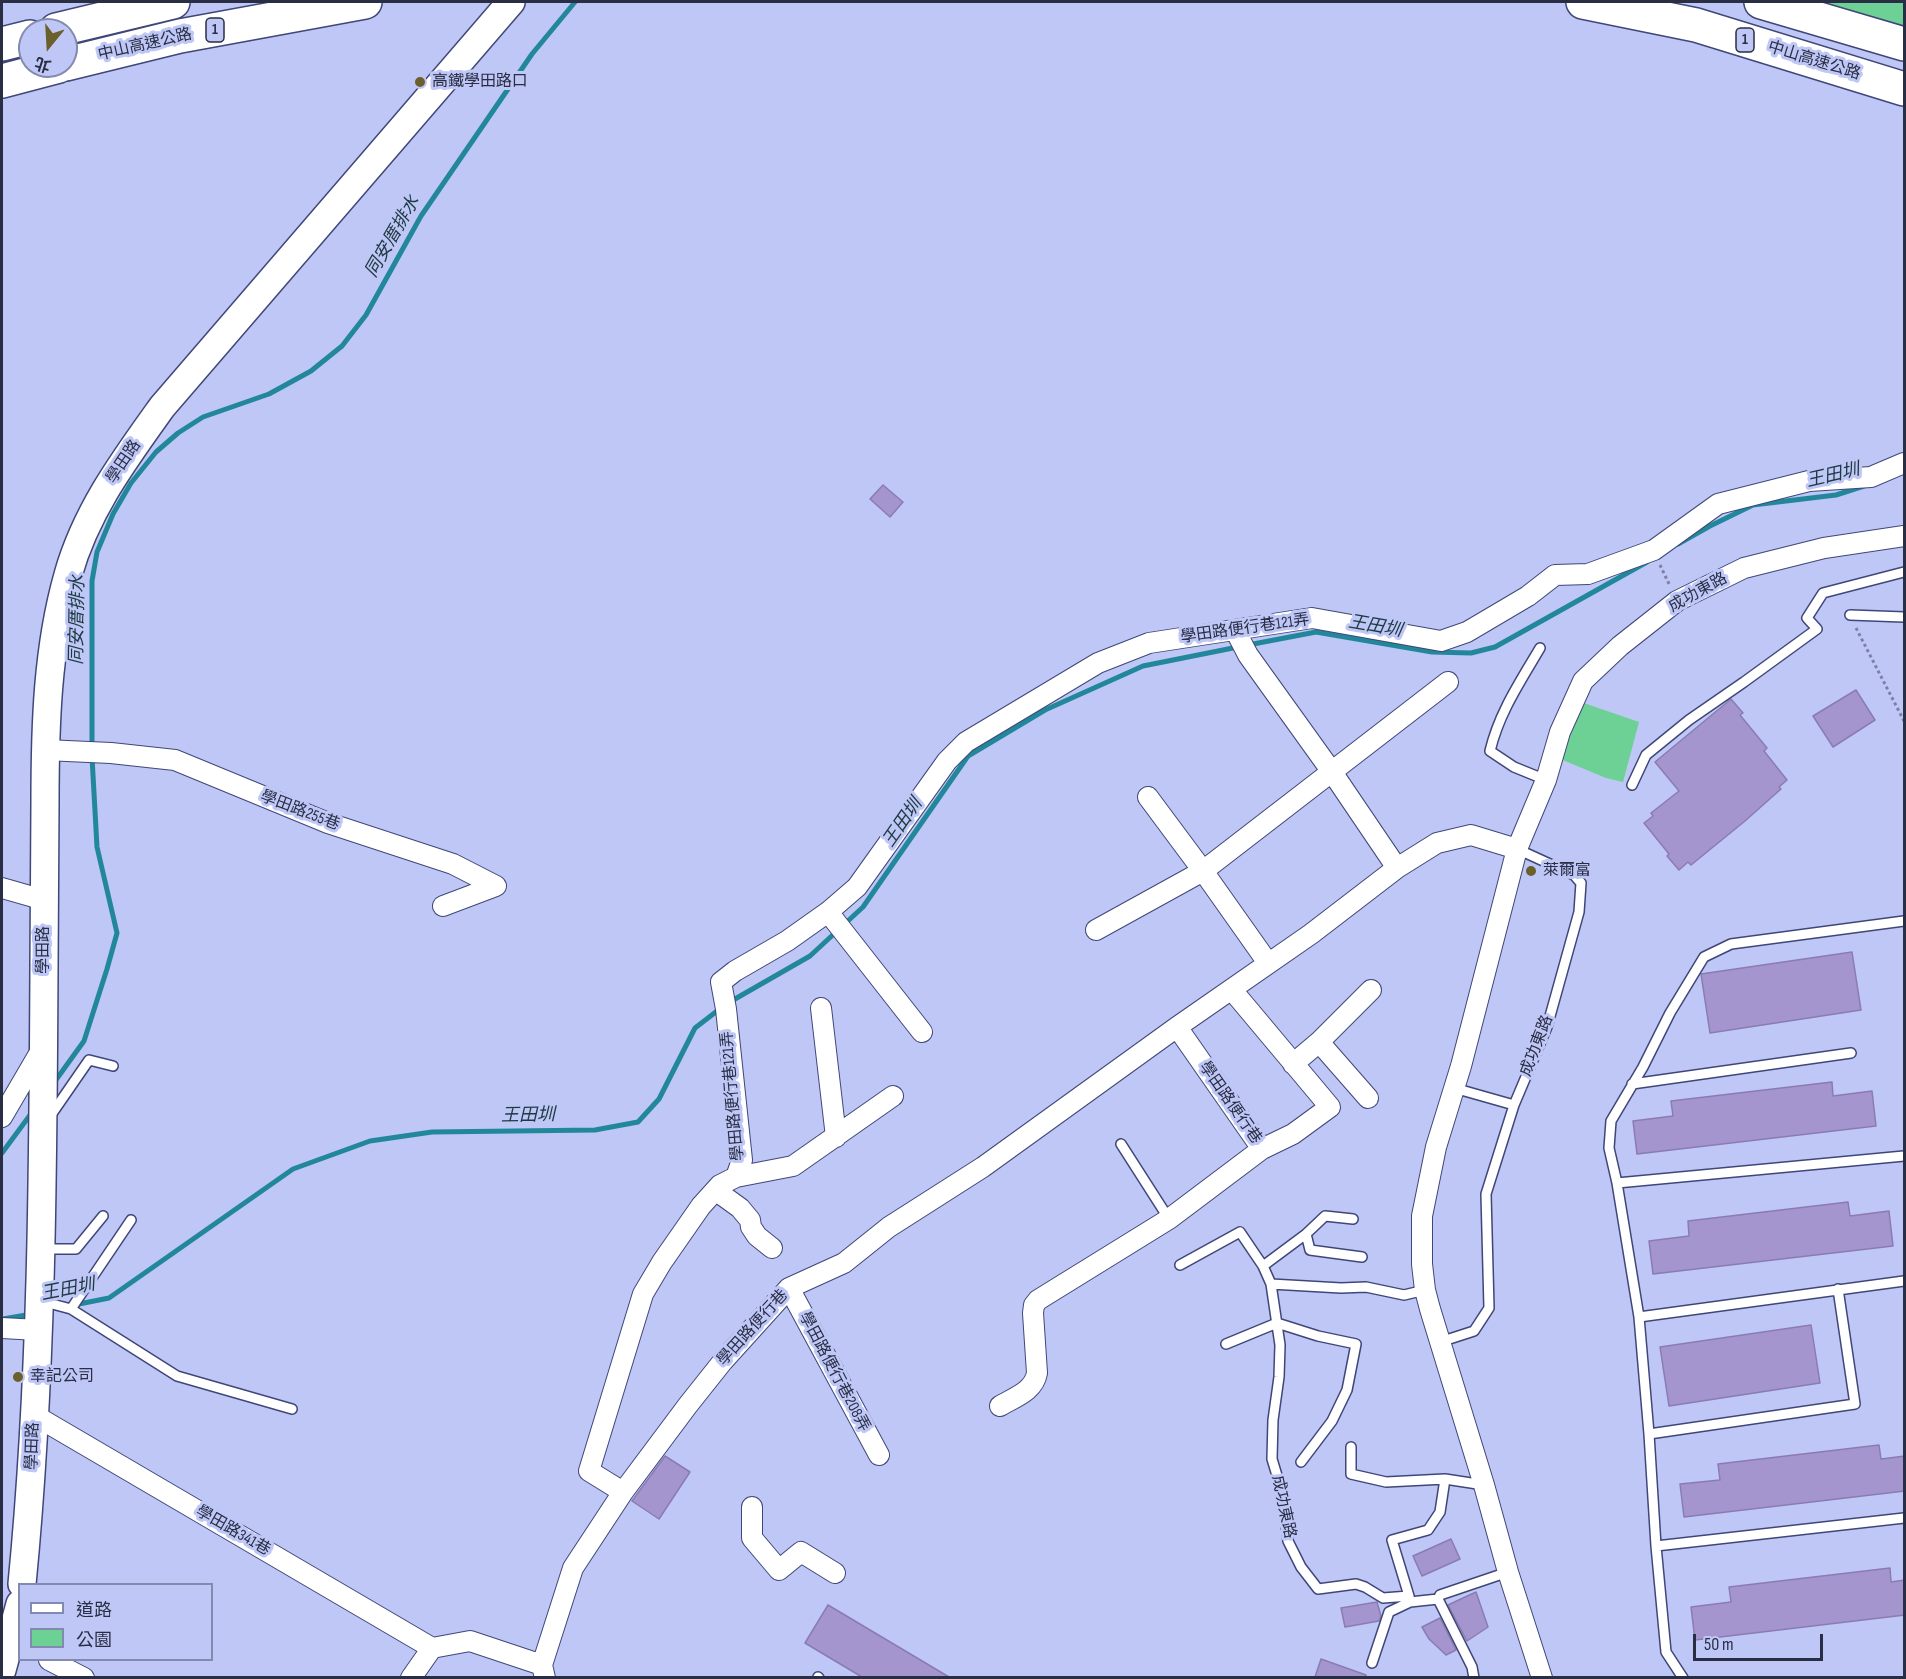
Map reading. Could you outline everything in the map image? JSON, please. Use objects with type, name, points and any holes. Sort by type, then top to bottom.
[{"type":"highway","points":[[78,25],[173,2]]},
{"type":"highway","name":"中山高速公路","points":[[78,61],[180,36],[365,2]]},
{"type":"highway","name":"中山高速公路","points":[[1583,2],[1695,25],[1905,89]]},
{"type":"highway","points":[[1761,2],[1905,44]]},
{"type":"highway","points":[[2,44],[18,40]]},
{"type":"highway","points":[[2,81],[18,77]]},
{"type":"main road","name":"學田路","points":[[22,1583],[31,1494],[39,1300],[44,900],[56,750],[51,650],[75,553],[91,516],[114,474],[162,407],[512,2]]},
{"type":"main road","points":[[2,1670],[14,1641],[18,1616]]},
{"type":"street","name":"學田路便行巷121弄","points":[[728,1181],[742,1161],[721,982],[735,971],[787,941],[828,912],[857,887],[947,761],[966,742],[1098,663],[1149,643],[1312,618],[1441,640],[1467,632],[1527,596],[1555,575],[1587,574],[1654,550],[1718,504],[1809,481],[1871,477],[1905,463]]},
{"type":"street","name":"成功東路","points":[[1542,1677],[1508,1572],[1440,1342],[1425,1290],[1422,1264],[1422,1216],[1436,1147],[1454,1088],[1517,849],[1546,780],[1560,732],[1583,681],[1620,646],[1677,601],[1744,568],[1824,548],[1905,536]]},
{"type":"street","points":[[1235,630],[1248,655],[1398,868]]},
{"type":"street","points":[[1096,930],[1203,871],[1448,682]]},
{"type":"street","name":"學田路255巷","points":[[56,750],[175,760],[328,824],[453,864],[496,886],[443,906]]},
{"type":"street","points":[[1148,797],[1268,963]]},
{"type":"street","name":"學田路便行巷","points":[[543,1671],[573,1568],[623,1492],[723,1361],[789,1288],[844,1263],[889,1227],[982,1167],[1311,934],[1398,868],[1437,843],[1471,836],[1517,849]]},
{"type":"street","points":[[2,888],[44,900]]},
{"type":"street","points":[[828,912],[922,1032]]},
{"type":"street","points":[[1232,990],[1330,1107],[1293,1134],[1262,1149]]},
{"type":"street","points":[[1293,1064],[1319,1042],[1371,990]]},
{"type":"street","points":[[821,1008],[836,1137]]},
{"type":"street","name":"學田路便行巷","points":[[1000,1406],[1032,1387],[1035,1382],[1037,1373],[1032,1312],[1038,1300],[1169,1219],[1262,1149],[1177,1027]]},
{"type":"street","points":[[1319,1042],[1368,1098]]},
{"type":"street","points":[[2,1117],[43,1047]]},
{"type":"street","points":[[623,1492],[589,1471],[643,1294],[662,1262],[701,1206],[728,1181],[793,1166],[892,1096]]},
{"type":"street","points":[[728,1181],[722,1195],[740,1208],[750,1220],[750,1227],[771,1248]]},
{"type":"street","name":"學田路便行巷208弄","points":[[789,1288],[879,1455]]},
{"type":"street","points":[[2,1328],[38,1330]]},
{"type":"street","name":"學田路341巷","points":[[34,1415],[432,1648]]},
{"type":"street","points":[[752,1507],[752,1538],[779,1570],[801,1552],[835,1573]]},
{"type":"street","points":[[411,1677],[432,1648],[470,1641],[543,1671]]},
{"type":"street","points":[[53,1661],[84,1677]]},
{"type":"lane","points":[[1632,785],[1646,755],[1689,720],[1817,628],[1807,618],[1823,593],[1905,572]]},
{"type":"lane","points":[[1850,615],[1905,617]]},
{"type":"lane","points":[[1540,648],[1508,700],[1494,734],[1490,751],[1514,767],[1546,780]]},
{"type":"lane","name":"成功東路","points":[[1440,1342],[1474,1330],[1489,1308],[1486,1194],[1514,1105],[1547,1027],[1579,912],[1581,884],[1574,875],[1517,849]]},
{"type":"lane","points":[[1683,1677],[1666,1652],[1639,1317],[1609,1148],[1611,1121],[1670,1013],[1704,957],[1731,944],[1905,921]]},
{"type":"lane","points":[[1632,1084],[1851,1053]]},
{"type":"lane","points":[[42,1127],[89,1060],[113,1066]]},
{"type":"lane","points":[[1454,1088],[1514,1105]]},
{"type":"lane","points":[[1121,1144],[1169,1219]]},
{"type":"lane","points":[[1617,1183],[1905,1156]]},
{"type":"lane","points":[[40,1249],[76,1249],[103,1215]]},
{"type":"lane","points":[[1263,1266],[1306,1234],[1325,1216],[1353,1219]]},
{"type":"lane","points":[[71,1309],[131,1220]]},
{"type":"lane","name":"成功東路","points":[[1180,1265],[1240,1232],[1263,1266],[1271,1284],[1280,1345],[1280,1377],[1273,1420],[1272,1459],[1282,1492],[1288,1541],[1301,1567],[1318,1589],[1356,1584],[1383,1598],[1438,1599],[1440,1595],[1508,1572]]},
{"type":"lane","points":[[1306,1234],[1310,1250],[1362,1257]]},
{"type":"lane","points":[[1639,1317],[1905,1281]]},
{"type":"lane","points":[[1271,1284],[1366,1287],[1404,1295],[1425,1290]]},
{"type":"lane","points":[[1649,1434],[1855,1404],[1838,1289]]},
{"type":"lane","points":[[39,1300],[71,1309],[177,1376],[292,1409]]},
{"type":"lane","points":[[1226,1344],[1277,1323]]},
{"type":"lane","name":"成功東路","points":[[1277,1323],[1318,1336],[1356,1344],[1347,1390],[1332,1421],[1301,1462]]},
{"type":"lane","points":[[1350,1447],[1352,1474],[1386,1482],[1445,1479],[1484,1485]]},
{"type":"lane","points":[[1410,1599],[1392,1540],[1428,1530],[1440,1512],[1445,1479]]},
{"type":"lane","points":[[1656,1546],[1905,1518]]},
{"type":"lane","name":"成功東路","points":[[1372,1663],[1389,1612],[1410,1599]]},
{"type":"lane","points":[[1438,1599],[1472,1667],[1474,1677]]},
{"type":"path","points":[[1660,563],[1677,601]]},
{"type":"path","points":[[1850,615],[1905,721]]},
{"type":"green space","points":[[1816,2],[1904,2],[1904,28]]},
{"type":"green space","points":[[1578,701],[1639,722],[1623,782],[1606,778],[1558,758]]},
{"type":"building","points":[[883,485],[903,502],[890,517],[870,499]]},
{"type":"building","points":[[1856,690],[1875,720],[1833,747],[1813,716]]},
{"type":"building","points":[[1731,699],[1743,713],[1740,715],[1767,748],[1764,751],[1787,780],[1779,787],[1781,789],[1745,821],[1691,865],[1688,862],[1679,870],[1644,823],[1653,816],[1651,813],[1679,791],[1655,762]]},
{"type":"building","points":[[1852,952],[1861,1010],[1710,1033],[1701,974]]},
{"type":"building","points":[[1832,1082],[1833,1096],[1872,1091],[1876,1126],[1637,1154],[1633,1121],[1673,1116],[1671,1101]]},
{"type":"building","points":[[1848,1202],[1850,1216],[1889,1211],[1893,1246],[1653,1274],[1649,1241],[1689,1236],[1688,1221]]},
{"type":"building","points":[[1811,1325],[1820,1383],[1669,1406],[1660,1347]]},
{"type":"building","points":[[1879,1445],[1881,1459],[1905,1456],[1905,1491],[1684,1517],[1680,1484],[1720,1480],[1718,1464]]},
{"type":"building","points":[[665,1456],[690,1472],[659,1519],[632,1501]]},
{"type":"building","points":[[1451,1539],[1460,1559],[1422,1576],[1413,1556]]},
{"type":"building","points":[[1890,1568],[1891,1582],[1905,1580],[1905,1615],[1695,1640],[1691,1607],[1731,1602],[1729,1587]]},
{"type":"building","points":[[1476,1592],[1488,1627],[1467,1641],[1448,1605]]},
{"type":"building","points":[[1377,1602],[1381,1616],[1379,1621],[1345,1627],[1341,1608]]},
{"type":"building","points":[[828,1605],[949,1677],[862,1677],[805,1643]]},
{"type":"building","points":[[1440,1618],[1456,1650],[1446,1655],[1429,1639],[1422,1627]]},
{"type":"building","points":[[1321,1659],[1366,1675],[1366,1677],[1315,1677]]},
{"type":"waterway","name":"同安厝排水","points":[[92,747],[92,581],[97,552],[113,514],[131,483],[156,452],[178,433],[203,417],[269,394],[311,371],[342,346],[366,315],[421,216],[532,54],[575,2]]},
{"type":"waterway","name":"王田圳","points":[[1678,544],[1753,505],[1836,495],[1864,486]]},
{"type":"waterway","name":"王田圳","points":[[1248,645],[1316,632],[1432,652],[1471,653],[1495,647],[1647,562]]},
{"type":"waterway","name":"王田圳","points":[[728,1003],[810,956],[863,907],[968,756],[1045,710],[1143,666],[1238,647]]},
{"type":"waterway","name":"同安厝排水","points":[[53,1084],[84,1041],[117,933],[97,847],[92,757]]},
{"type":"waterway","name":"王田圳","points":[[74,1305],[109,1298],[293,1169],[370,1141],[432,1132],[595,1130],[638,1122],[659,1099],[695,1028],[721,1008]]},
{"type":"waterway","name":"同安厝排水","points":[[2,1153],[33,1111]]},
{"type":"waterway","name":"王田圳","points":[[3,1319],[32,1314]]},
{"type":"place","name":"高鐵學田路口","points":[[420,82]]},
{"type":"place","name":"萊爾富","points":[[1531,871]]},
{"type":"place","name":"幸記公司","points":[[18,1377]]}]
